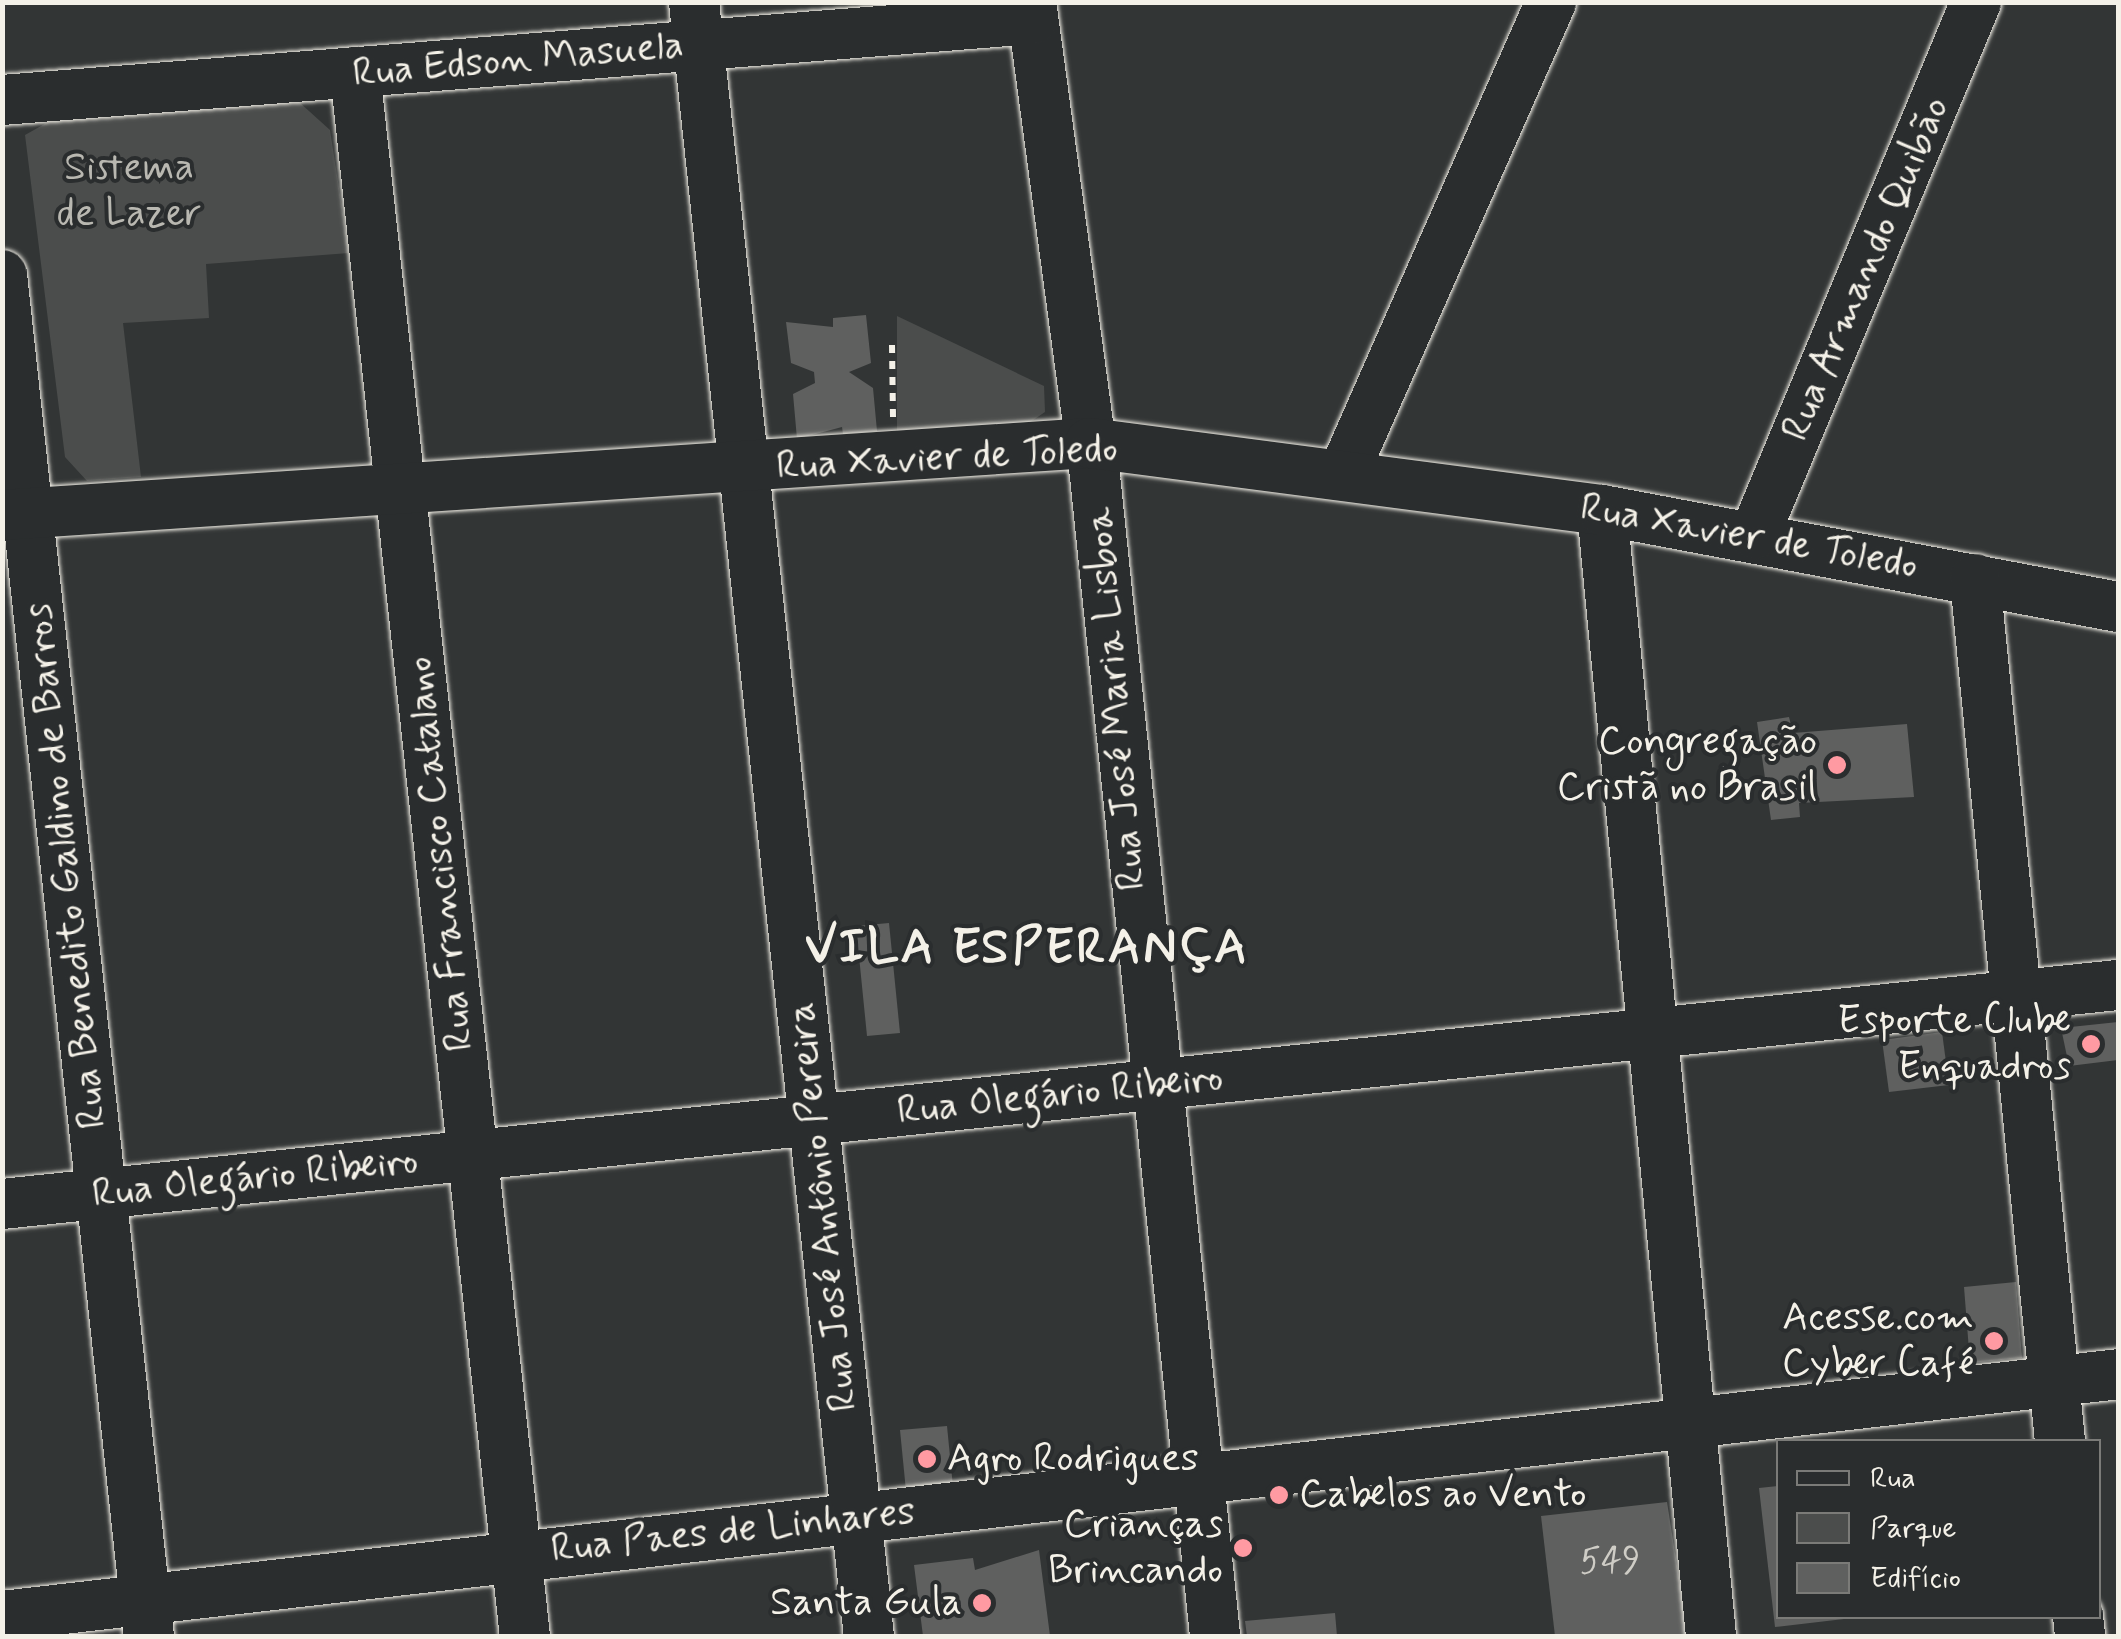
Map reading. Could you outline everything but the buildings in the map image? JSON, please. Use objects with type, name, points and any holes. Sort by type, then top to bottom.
[{"type":"street","name":"Rua Armando Quibão","points":[[1755,534],[1976,2]]},
{"type":"street","points":[[1344,472],[1542,5]]},
{"type":"street","name":"Rua Edson Masuela","points":[[2,100],[355,72],[697,24],[1032,11]]},
{"type":"street","name":"Rua José Maria Lisboa","points":[[1032,11],[1090,444],[1152,1086],[1215,1636]]},
{"type":"street","name":"Rua José Antônio Pereira","points":[[697,24],[869,1636]]},
{"type":"street","name":"Rua Francisco Catalano","points":[[355,72],[525,1636]]},
{"type":"street","name":"Rua Benedito Galdino de Barros","points":[[2,276],[15,514],[101,1194],[147,1619]]},
{"type":"street","name":"Rua Xavier de Toledo","points":[[15,514],[402,494],[1090,444],[1344,472],[1755,534],[2118,607]]},
{"type":"street","points":[[1602,510],[1710,1636]]},
{"type":"street","points":[[1975,578],[2060,1439]]},
{"type":"street","name":"Rua Olegário Ribeiro","points":[[2,1204],[2118,985]]},
{"type":"street","name":"Rua Paes de Linhares","points":[[2,1616],[147,1619],[518,1556],[1689,1418],[2118,1374]]},
{"type":"path","points":[[892,345],[894,458]]},
{"type":"green space","name":"Sistema de Lazer","points":[[299,102],[330,130],[349,253],[206,264],[209,318],[123,323],[141,477],[87,481],[65,457],[25,135],[57,117]]},
{"type":"green space","points":[[897,316],[1044,386],[1045,412],[1020,429],[897,439]]},
{"type":"place","name":"Congregação Cristã no Brasil","points":[[1837,765]]},
{"type":"place","name":"Esporte Clube Enquadros","points":[[2091,1044]]},
{"type":"place","name":"Acesse.com Cyber Café","points":[[1994,1341]]},
{"type":"place","name":"Agro Rodrigues","points":[[927,1459]]},
{"type":"place","name":"Cabelos ao Vento","points":[[1279,1495]]},
{"type":"place","name":"Crianças Brincando","points":[[1243,1548]]},
{"type":"place","name":"Santa Gula","points":[[982,1603]]},
{"type":"district","name":"VILA ESPERANÇA","points":[[1027,949]]}]
